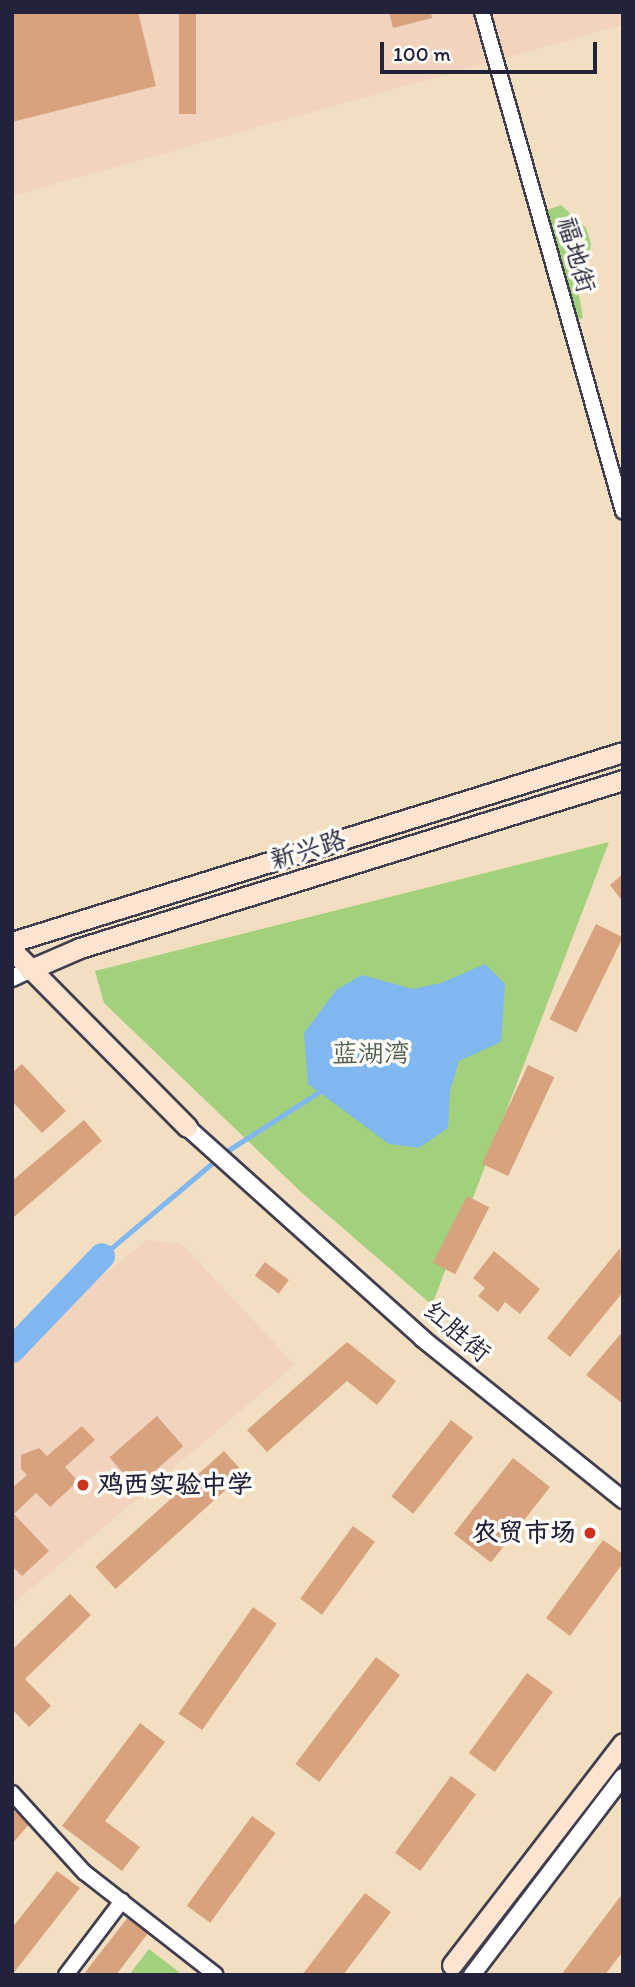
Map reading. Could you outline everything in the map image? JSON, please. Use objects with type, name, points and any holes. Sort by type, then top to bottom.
[{"type":"main road","name":"新兴路","points":[[12,943],[623,752]]},
{"type":"main road","name":"新兴路","points":[[21,974],[93,943],[623,780]]},
{"type":"main road","points":[[12,950],[21,974],[187,1127]]},
{"type":"main road","points":[[453,1971],[623,1743]]},
{"type":"street","name":"福地街","points":[[482,12],[623,511]]},
{"type":"street","name":"红胜街","points":[[187,1127],[423,1339],[623,1500]]},
{"type":"street","points":[[472,1975],[623,1777]]},
{"type":"street","points":[[12,1793],[84,1872],[216,1975]]},
{"type":"street","points":[[66,1975],[122,1902]]},
{"type":"shaded area","points":[[12,12],[623,12],[623,25],[12,196]]},
{"type":"shaded area","name":"鸡西实验中学","points":[[147,1240],[181,1243],[295,1365],[12,1605],[12,1355],[59,1309]]},
{"type":"green space","points":[[561,205],[586,228],[591,244],[585,275],[593,277],[589,288],[578,290],[583,318],[572,321],[542,212]]},
{"type":"green space","name":"蓝湖湾","points":[[609,842],[432,1305],[301,1192],[104,1003],[95,971]]},
{"type":"green space","points":[[149,1949],[179,1972],[177,1975],[129,1975]]},
{"type":"water","name":"蓝湖湾","points":[[485,964],[505,984],[501,1042],[459,1061],[450,1091],[448,1128],[419,1148],[389,1144],[308,1084],[304,1033],[336,990],[362,975],[413,989],[441,983]]},
{"type":"building","points":[[12,12],[138,12],[156,86],[12,122]]},
{"type":"building","points":[[179,12],[196,12],[196,114],[179,114]]},
{"type":"building","points":[[389,12],[431,12],[432,18],[393,28]]},
{"type":"building","points":[[623,874],[623,902],[610,885]]},
{"type":"building","points":[[596,924],[623,937],[576,1032],[550,1019]]},
{"type":"building","points":[[22,1064],[66,1111],[42,1133],[12,1101],[12,1073]]},
{"type":"building","points":[[528,1065],[554,1077],[508,1176],[482,1164]]},
{"type":"building","points":[[84,1120],[102,1141],[14,1217],[12,1181]]},
{"type":"building","points":[[467,1196],[489,1207],[455,1274],[433,1263]]},
{"type":"building","points":[[620,1248],[623,1292],[570,1357],[547,1338]]},
{"type":"building","points":[[494,1251],[540,1289],[520,1314],[505,1302],[498,1312],[478,1296],[485,1288],[473,1278]]},
{"type":"building","points":[[265,1262],[289,1280],[279,1294],[255,1276]]},
{"type":"building","points":[[623,1331],[623,1404],[586,1375]]},
{"type":"building","points":[[347,1342],[396,1381],[377,1405],[347,1381],[267,1452],[247,1430]]},
{"type":"building","points":[[157,1416],[183,1446],[136,1488],[109,1457]]},
{"type":"building","points":[[451,1420],[473,1437],[413,1514],[391,1496]]},
{"type":"building","points":[[82,1426],[95,1440],[65,1467],[78,1481],[50,1507],[36,1493],[14,1514],[49,1551],[22,1576],[12,1566],[12,1488],[27,1475],[21,1469],[21,1455],[39,1448],[47,1456]]},
{"type":"building","points":[[224,1451],[244,1473],[116,1589],[95,1567]]},
{"type":"building","points":[[513,1458],[550,1487],[491,1563],[454,1534]]},
{"type":"building","points":[[353,1526],[375,1542],[322,1615],[300,1599]]},
{"type":"building","points":[[603,1540],[623,1554],[623,1563],[570,1636],[546,1618]]},
{"type":"building","points":[[70,1594],[91,1615],[25,1679],[51,1706],[29,1727],[12,1709],[12,1650]]},
{"type":"building","points":[[253,1607],[277,1624],[202,1730],[178,1713]]},
{"type":"building","points":[[376,1657],[400,1675],[319,1782],[295,1764]]},
{"type":"building","points":[[527,1673],[553,1692],[495,1772],[469,1753]]},
{"type":"building","points":[[140,1723],[165,1742],[105,1821],[140,1847],[122,1871],[62,1826]]},
{"type":"building","points":[[451,1776],[476,1794],[420,1871],[395,1853]]},
{"type":"building","points":[[12,1809],[30,1823],[12,1844]]},
{"type":"building","points":[[252,1816],[275,1833],[210,1923],[187,1906]]},
{"type":"building","points":[[57,1871],[80,1888],[12,1975],[12,1928]]},
{"type":"building","points":[[365,1893],[391,1912],[343,1975],[302,1975]]},
{"type":"building","points":[[623,1893],[623,1951],[605,1975],[561,1975]]},
{"type":"building","points":[[132,1912],[152,1928],[116,1975],[83,1975]]},
{"type":"waterway","points":[[224,1153],[322,1090]]},
{"type":"waterway","points":[[102,1256],[217,1159]]},
{"type":"waterway","points":[[12,1350],[102,1256]]},
{"type":"place","name":"鸡西实验中学","points":[[83,1485]]},
{"type":"place","name":"农贸市场","points":[[590,1533]]}]
